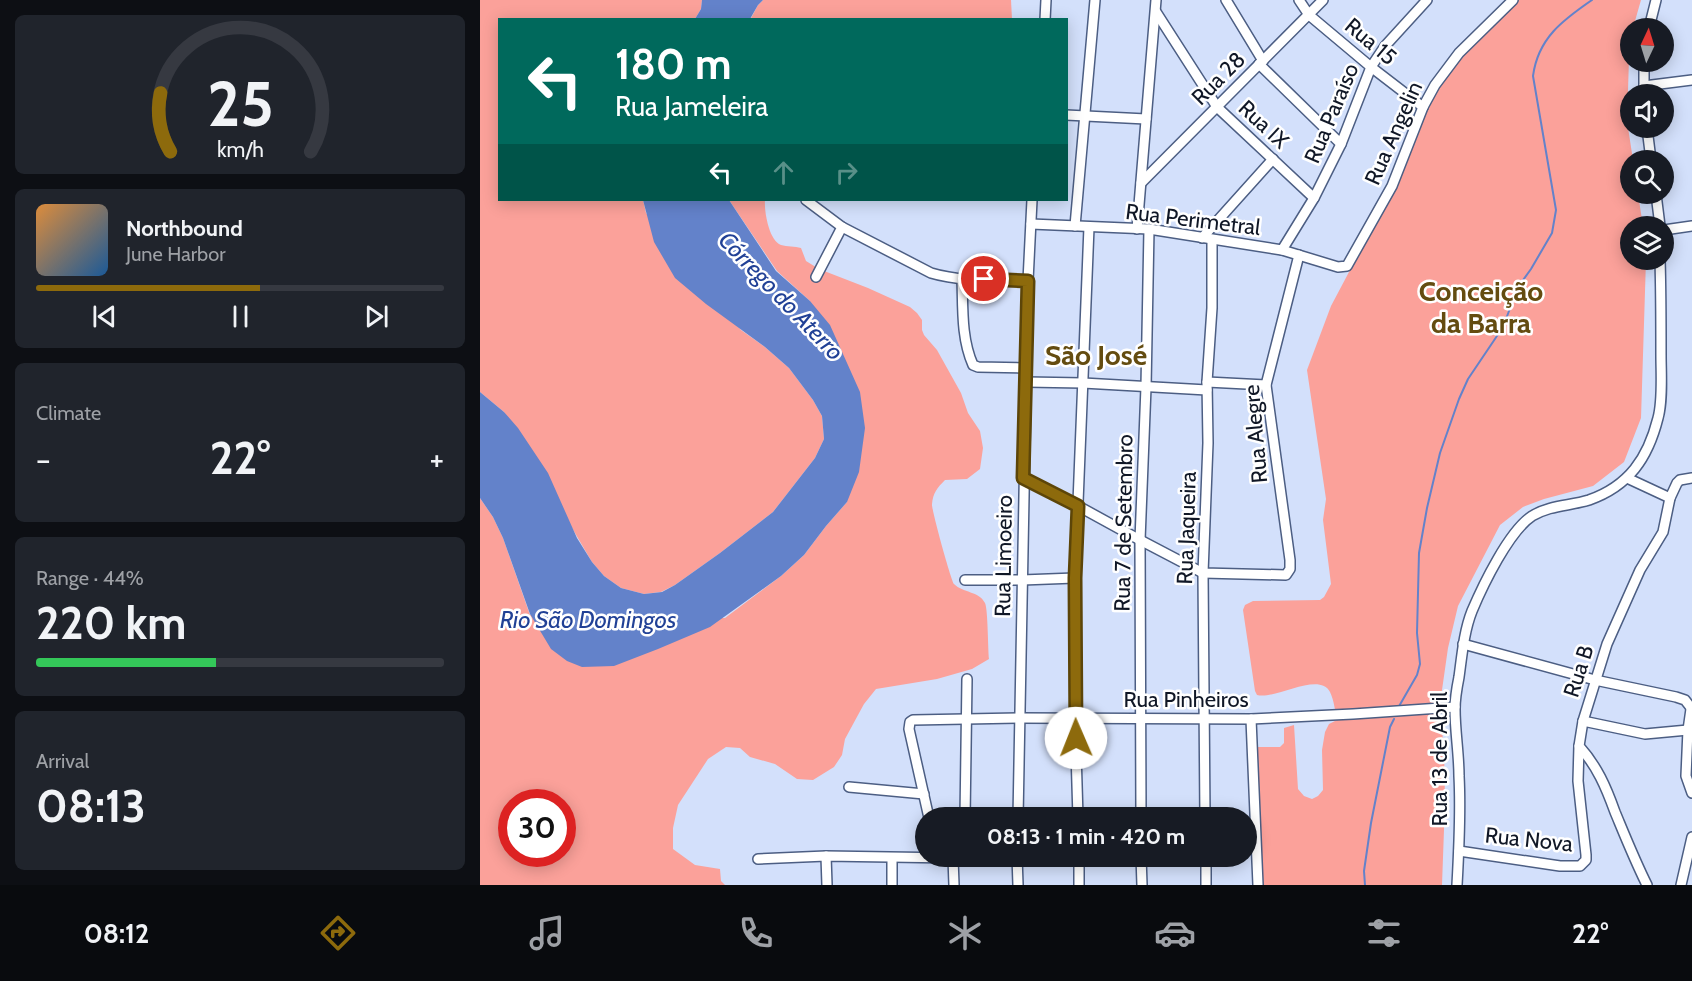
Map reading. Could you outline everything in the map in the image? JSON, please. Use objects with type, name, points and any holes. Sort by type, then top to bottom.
[{"type":"street","points":[[1045,18],[1046,0]]},
{"type":"street","points":[[1075,226],[1095,0]]},
{"type":"street","points":[[1137,228],[1156,0]]},
{"type":"street","points":[[1226,0],[1261,62],[1341,144]]},
{"type":"street","name":"Rua 15","points":[[1299,0],[1309,15],[1371,68],[1423,107]]},
{"type":"street","name":"Rua 28","points":[[1141,183],[1323,0]]},
{"type":"street","name":"Rua Paraíso","points":[[1282,250],[1314,198],[1341,144],[1371,68],[1385,46],[1426,0]]},
{"type":"street","name":"Rua Angelin","points":[[1347,266],[1392,186],[1423,107],[1435,85],[1458,53],[1514,0]]},
{"type":"street","points":[[1652,18],[1656,0]]},
{"type":"street","name":"Rua IX","points":[[1156,12],[1217,107],[1314,198]]},
{"type":"street","points":[[1673,84],[1692,80]]},
{"type":"street","points":[[1068,115],[1146,119]]},
{"type":"street","points":[[1207,239],[1273,159]]},
{"type":"street","points":[[807,201],[842,226],[931,273],[962,278],[1028,281]]},
{"type":"street","name":"Rua Limoeiro","points":[[1018,807],[1023,478],[1032,201]]},
{"type":"street","name":"Rua Perimetral","points":[[1031,224],[1137,228],[1282,250],[1338,267],[1347,266]]},
{"type":"street","points":[[816,277],[842,226]]},
{"type":"street","points":[[1674,229],[1692,226]]},
{"type":"street","points":[[1078,807],[1075,578],[1089,227]]},
{"type":"street","name":"Rua 7 de Setembro","points":[[1141,807],[1140,540],[1149,230]]},
{"type":"street","name":"Rua Jaqueira","points":[[1205,807],[1203,573],[1208,443],[1207,386],[1212,308],[1207,239]]},
{"type":"street","name":"Rua Alegre","points":[[1203,573],[1286,575],[1290,569],[1266,385],[1299,255]]},
{"type":"street","name":"Rua 13 de Abril","points":[[1457,885],[1459,776],[1455,707],[1463,644],[1471,612],[1512,535],[1531,517],[1565,504],[1588,500],[1610,490],[1627,478],[1641,462],[1659,416],[1660,270]]},
{"type":"street","points":[[962,278],[967,350],[973,364],[978,367],[1026,368]]},
{"type":"street","points":[[1026,382],[1146,387],[1266,385]]},
{"type":"street","points":[[1023,478],[1203,573]]},
{"type":"street","points":[[1627,478],[1670,498],[1680,480],[1692,478]]},
{"type":"street","name":"Rua B","points":[[1580,746],[1583,721],[1607,644],[1640,570],[1663,532],[1670,498]]},
{"type":"street","points":[[965,580],[1075,578]]},
{"type":"street","points":[[1463,644],[1595,680],[1685,700],[1691,709],[1686,776],[1692,793]]},
{"type":"street","points":[[965,807],[967,679]]},
{"type":"street","name":"Rua Pinheiros","points":[[924,794],[909,729],[910,722],[916,719],[1251,718],[1455,707]]},
{"type":"street","points":[[1251,718],[1255,807]]},
{"type":"street","points":[[1583,721],[1645,734],[1688,730]]},
{"type":"street","points":[[1580,746],[1603,778],[1647,885]]},
{"type":"street","name":"Rua Nova","points":[[1459,851],[1560,866],[1580,866],[1586,860],[1578,781],[1580,746]]},
{"type":"street","points":[[849,787],[924,794],[927,807]]},
{"type":"street","points":[[1681,885],[1692,837]]},
{"type":"street","points":[[1257,854],[1258,885]]},
{"type":"street","points":[[826,856],[827,885]]},
{"type":"street","points":[[758,859],[826,856],[915,857]]},
{"type":"street","points":[[892,858],[892,885]]},
{"type":"street","points":[[954,885],[958,867]]},
{"type":"street","points":[[1017,867],[1018,885]]},
{"type":"street","points":[[1079,867],[1079,885]]},
{"type":"street","points":[[1141,867],[1142,885]]},
{"type":"street","points":[[1206,867],[1206,885]]},
{"type":"shaded area","points":[[480,0],[702,0],[701,9],[696,18],[498,18],[498,201],[643,201],[646,213],[741,330],[789,368],[813,400],[822,416],[824,439],[815,458],[773,512],[675,585],[661,592],[644,594],[621,588],[604,576],[592,562],[504,412],[480,392]]},
{"type":"shaded area","points":[[763,0],[1011,0],[1012,18],[751,18]]},
{"type":"shaded area","points":[[1517,0],[1641,0],[1636,18],[1620,18],[1620,72],[1629,72],[1628,84],[1620,84],[1620,138],[1630,138],[1631,150],[1620,150],[1620,204],[1640,204],[1641,216],[1620,216],[1620,270],[1646,270],[1641,418],[1624,462],[1593,486],[1523,507],[1500,525],[1458,606],[1448,648],[1439,711],[1444,746],[1445,802],[1442,885],[1257,885],[1257,807],[1252,807],[1248,747],[1280,747],[1284,743],[1284,728],[1294,725],[1298,789],[1304,796],[1312,799],[1323,790],[1322,750],[1325,732],[1329,724],[1337,720],[1330,692],[1324,686],[1307,685],[1275,694],[1257,695],[1243,610],[1245,605],[1253,601],[1320,600],[1331,584],[1323,520],[1326,499],[1307,370],[1331,306],[1391,198],[1415,130],[1449,66]]},
{"type":"shaded area","points":[[730,201],[765,201],[768,225],[777,242],[783,246],[801,248],[806,261],[819,269],[910,307],[922,320],[924,335],[937,350],[961,393],[968,413],[980,431],[983,448],[980,469],[967,479],[945,480],[936,491],[932,504],[941,544],[954,584],[979,596],[985,603],[989,659],[972,669],[937,679],[876,689],[864,704],[845,739],[842,755],[834,767],[813,780],[797,779],[775,764],[750,757],[740,748],[726,747],[708,759],[678,805],[673,828],[673,849],[695,865],[720,869],[721,881],[725,885],[480,885],[480,498],[503,538],[530,615],[725,618],[781,576],[804,555],[847,502],[810,301],[777,271]]},
{"type":"water","points":[[702,0],[763,0],[751,18],[696,18],[701,9]]},
{"type":"water","name":"Rio São Domingos","points":[[643,201],[730,201],[776,271],[810,301],[830,325],[860,392],[865,428],[859,472],[847,502],[804,555],[781,576],[710,627],[614,666],[582,667],[567,661],[551,649],[530,614],[503,538],[480,498],[480,392],[504,412],[518,428],[548,473],[577,538],[592,562],[604,576],[621,588],[644,594],[662,592],[675,585],[773,512],[815,458],[824,439],[822,416],[789,368],[675,278],[654,242]]},
{"type":"waterway","points":[[1398,708],[1417,675],[1420,664],[1417,633],[1419,553],[1440,453],[1468,379],[1503,327],[1518,287],[1552,233],[1556,210],[1533,76],[1536,63],[1540,51],[1554,31],[1592,0]]},
{"type":"waterway","points":[[1365,885],[1364,871],[1371,823],[1390,727],[1394,719]]},
{"type":"district","name":"Conceição da Barra","points":[[1481,307]]},
{"type":"district","name":"São José","points":[[1096,355]]},
{"type":"route","points":[[984,279],[1028,281],[1023,478],[1078,506],[1075,578],[1076,738]]},
{"type":"water label","name":"Córrego do Aterro","points":[[781,296]]}]
